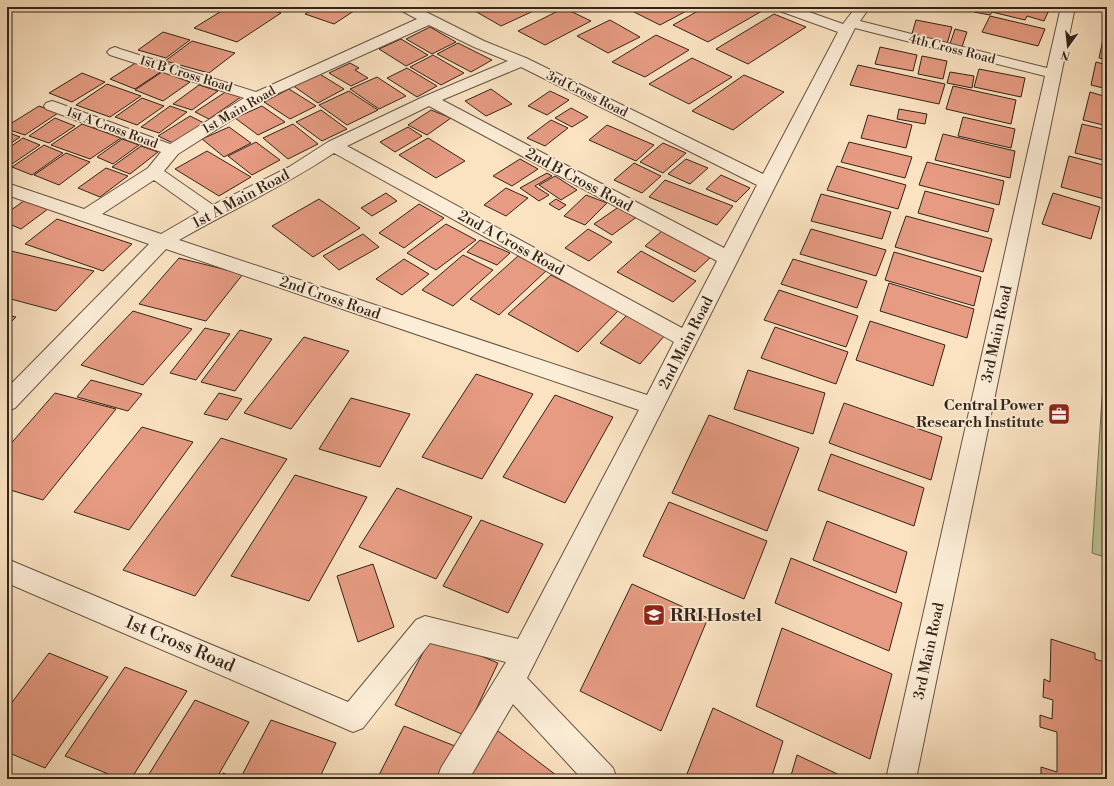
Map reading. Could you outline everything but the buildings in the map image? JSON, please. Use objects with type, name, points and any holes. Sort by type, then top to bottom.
[{"type":"street","name":"3rd Cross Road","points":[[405,7],[479,44],[521,61],[768,184]]},
{"type":"street","name":"4th Cross Road","points":[[782,7],[848,27],[1054,74]]},
{"type":"street","name":"2nd Main Road","points":[[452,779],[511,681],[848,27],[863,7]]},
{"type":"street","name":"3rd Main Road","points":[[901,779],[1068,7]]},
{"type":"street","name":"1st Main Road","points":[[86,216],[154,172],[172,150],[257,97],[429,19]]},
{"type":"street","name":"1st B Cross Road","points":[[115,52],[257,97]]},
{"type":"street","name":"1st A Main Road","points":[[7,402],[163,242],[212,213],[295,170],[334,146],[429,100],[521,61]]},
{"type":"street","name":"2nd B Cross Road","points":[[429,100],[729,259]]},
{"type":"street","name":"1st A Cross Road","points":[[52,106],[172,150]]},
{"type":"street","name":"2nd A Cross Road","points":[[334,146],[687,340]]},
{"type":"street","points":[[154,172],[212,213]]},
{"type":"street","name":"2nd Cross Road","points":[[7,189],[654,406]]},
{"type":"street","name":"1st Cross Road","points":[[7,571],[353,718],[425,629],[525,654]]},
{"type":"street","points":[[511,681],[602,779]]},
{"type":"green space","points":[[1107,321],[1107,558],[1092,553]]},
{"type":"place","name":"Central Power Research Institute","points":[[1059,414]]},
{"type":"place","name":"RRI Hostel","points":[[654,615]]}]
